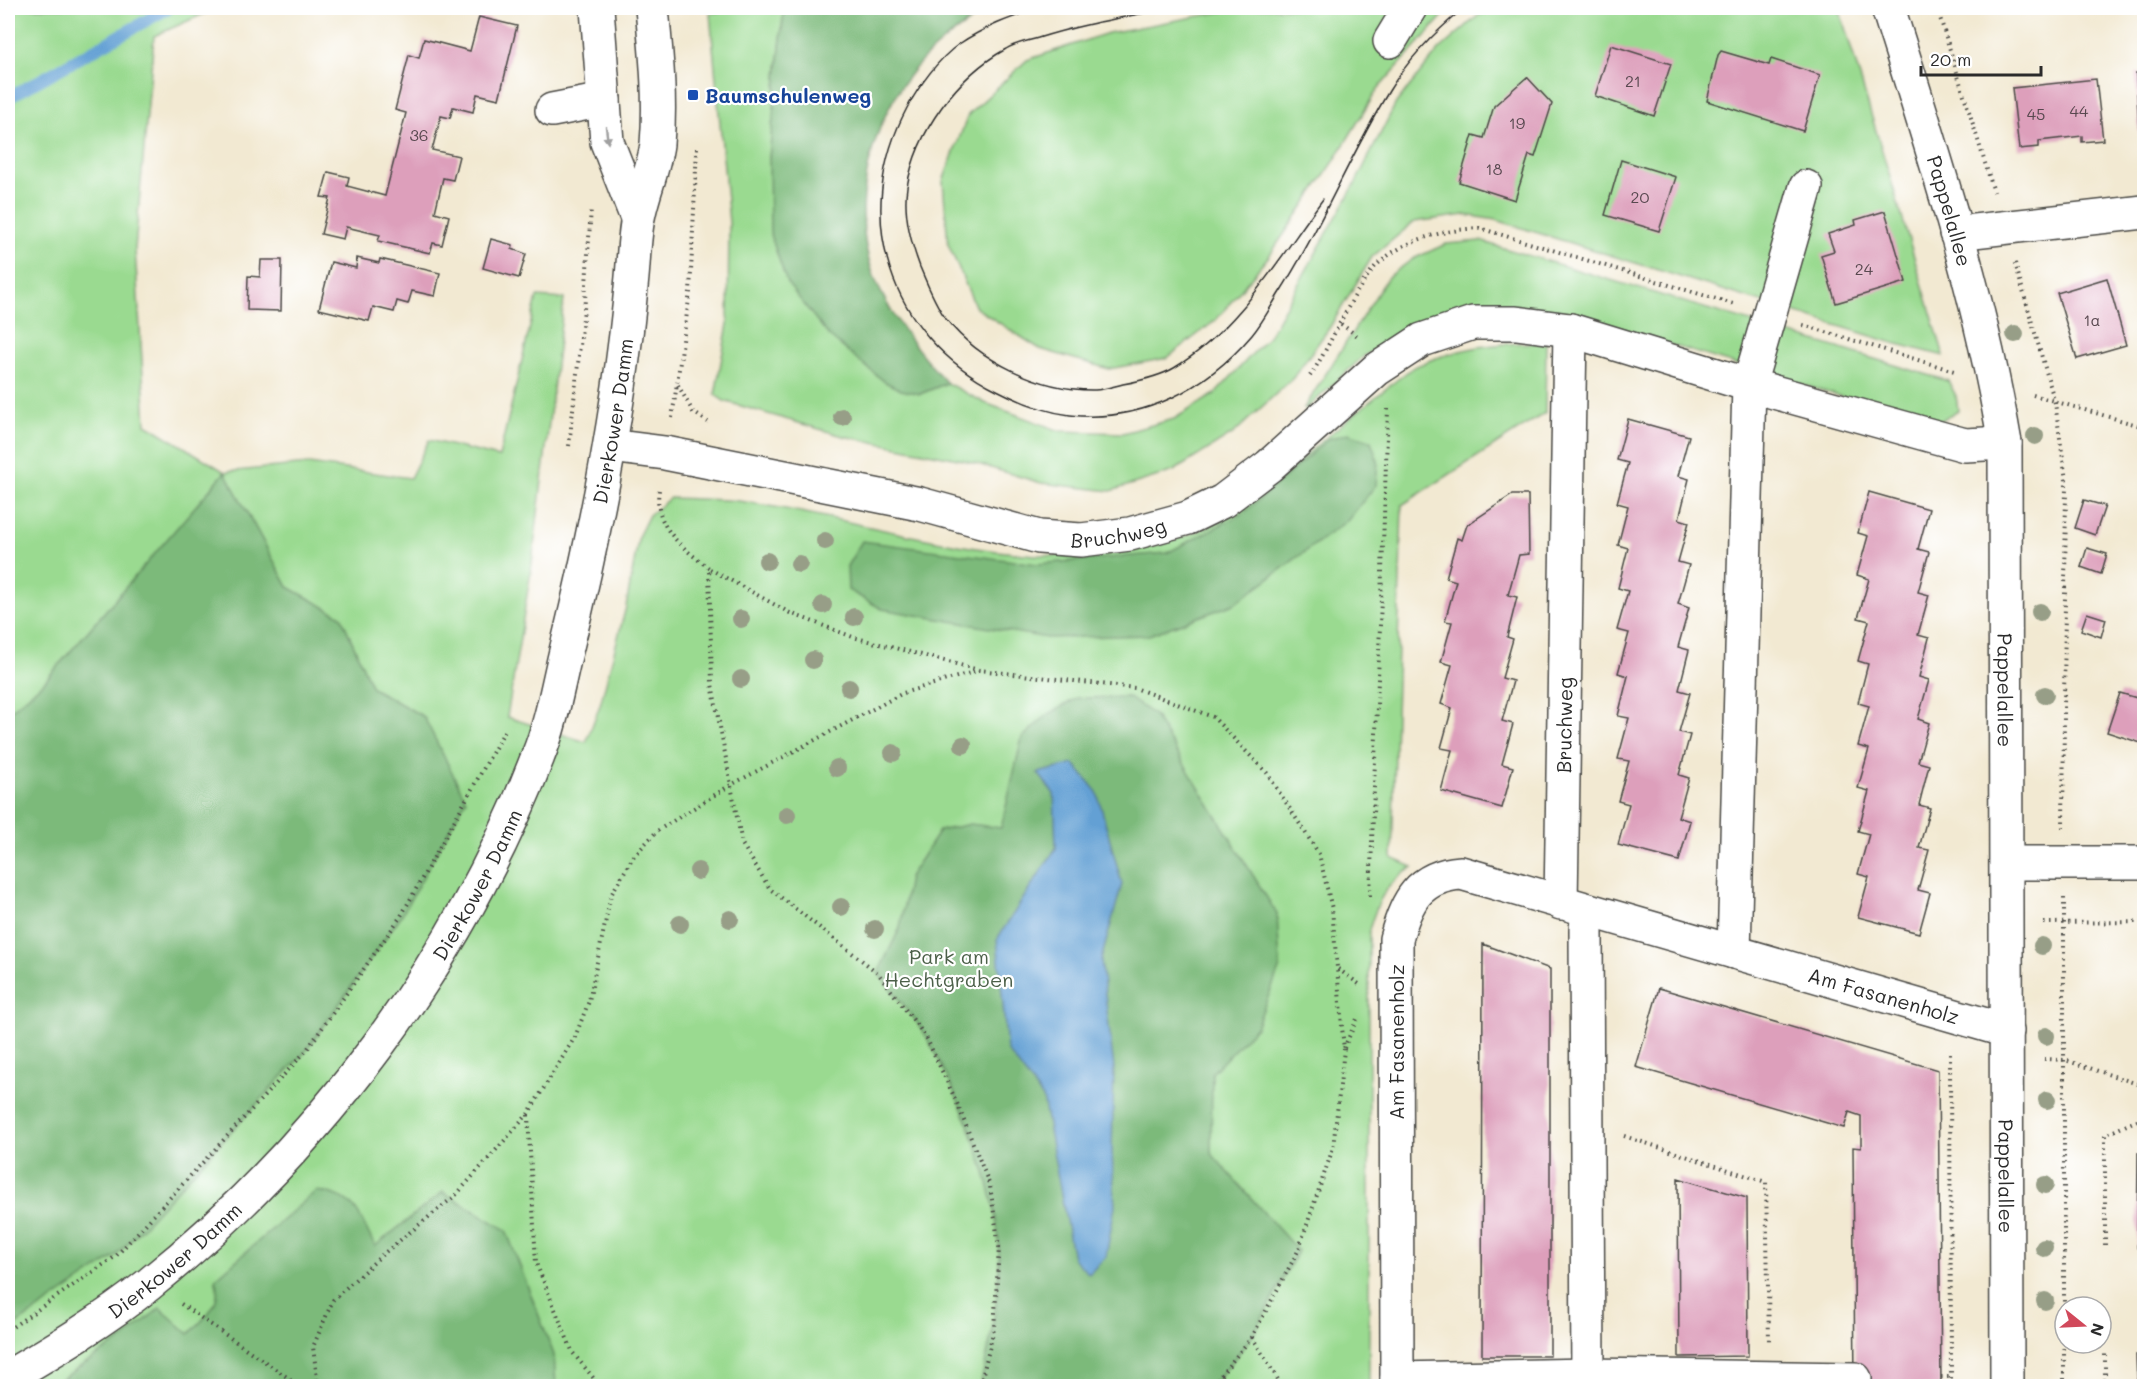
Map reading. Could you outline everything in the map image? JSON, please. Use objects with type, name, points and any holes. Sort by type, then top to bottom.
[{"type":"street","name":"Dierkower Damm","points":[[597,8],[607,142],[637,218]]},
{"type":"street","name":"Dierkower Damm","points":[[8,1377],[118,1307],[150,1283],[246,1199],[320,1118],[400,1014],[450,937],[504,838],[540,751],[579,597],[620,391],[637,218],[657,145],[656,54],[652,8]]},
{"type":"street","points":[[1390,41],[1410,8]]},
{"type":"street","name":"Pappelallee","points":[[1888,8],[1956,233],[1995,382],[2005,444],[2007,1386]]},
{"type":"street","points":[[552,110],[604,100]]},
{"type":"street","points":[[1734,952],[1749,385],[1806,187]]},
{"type":"street","points":[[1956,233],[2145,212]]},
{"type":"street","name":"Bruchweg","points":[[610,446],[664,453],[920,504],[1039,537],[1081,540],[1130,534],[1188,518],[1223,501],[1269,466],[1390,358],[1422,340],[1473,323],[1516,322],[1570,330],[1749,385],[1965,445],[2005,444]]},
{"type":"street","name":"Bruchweg","points":[[1570,330],[1575,906]]},
{"type":"street","points":[[2007,863],[2145,863]]},
{"type":"street","name":"Am Fasanenholz","points":[[1855,1379],[1396,1383],[1396,939],[1402,915],[1420,888],[1439,875],[1461,873],[1734,952],[2007,1044]]},
{"type":"street","points":[[1575,906],[1586,930],[1588,1381]]},
{"type":"path","points":[[697,145],[690,292],[678,385],[664,453],[657,503],[666,530],[683,548],[709,568],[790,613],[853,637],[979,670],[1136,688],[1213,717],[1267,773],[1319,854],[1332,909],[1344,1050],[1333,1148],[1298,1251],[1252,1337],[1212,1386]]},
{"type":"path","points":[[568,454],[585,300],[591,206]]},
{"type":"path","points":[[1370,906],[1390,358]]},
{"type":"path","points":[[2055,403],[2145,427]]},
{"type":"path","points":[[709,568],[712,684],[729,786],[742,844],[755,868],[770,888],[878,973],[926,1037],[957,1103],[990,1186],[999,1247],[994,1329],[980,1386]]},
{"type":"path","points":[[318,1386],[313,1347],[333,1300],[383,1254],[456,1196],[528,1114],[575,1037],[589,1001],[611,895],[633,857],[657,831],[729,786],[903,693],[979,670]]},
{"type":"path","points":[[8,1329],[116,1256],[306,1051],[401,916],[510,720]]},
{"type":"path","points":[[2007,924],[2145,922]]},
{"type":"path","points":[[1338,969],[1362,986]]},
{"type":"path","points":[[1344,1050],[1361,1011]]},
{"type":"path","points":[[2007,1044],[2145,1086]]},
{"type":"path","points":[[1950,1051],[1951,1386]]},
{"type":"path","points":[[528,1114],[536,1263],[573,1353],[600,1386]]},
{"type":"path","points":[[2105,1245],[2105,1135],[2145,1117]]},
{"type":"path","points":[[1587,1124],[1766,1182],[1769,1379]]},
{"type":"path","points":[[177,1301],[300,1386]]},
{"type":"path","points":[[1252,1337],[1282,1386]]},
{"type":"path","points":[[2105,1355],[2105,1386]]},
{"type":"path","points":[[1941,1377],[1951,1377]]},
{"type":"green space","name":"Park am Hechtgraben","points":[[8,8],[217,8],[154,36],[135,249],[146,424],[225,472],[309,464],[410,478],[429,440],[499,457],[537,297],[564,299],[531,571],[507,717],[586,742],[600,705],[626,607],[639,535],[649,515],[670,498],[738,501],[984,549],[1046,556],[1108,554],[1167,543],[1225,518],[1261,493],[1412,368],[1445,355],[1478,347],[1546,343],[1545,413],[1402,505],[1392,858],[1413,867],[1389,886],[1379,901],[1369,930],[1369,1386],[8,1386],[8,1319],[424,717],[372,688],[341,616],[288,587],[225,473],[45,681],[8,713]]},
{"type":"green space","points":[[752,8],[784,8],[769,158],[920,394],[947,383],[985,403],[1060,431],[1123,433],[1174,419],[1215,394],[1269,336],[1356,182],[1396,103],[1440,49],[1479,15],[1495,8],[1839,8],[1944,356],[1897,344],[1496,220],[1465,215],[1414,222],[1372,257],[1330,327],[1293,378],[1234,433],[1174,471],[1111,491],[1041,483],[968,461],[843,436],[724,401],[715,395],[728,324],[729,223],[710,13]]},
{"type":"green space","points":[[784,8],[992,8],[945,40],[924,58],[906,80],[881,125],[866,176],[864,229],[875,279],[889,308],[906,334],[947,383],[920,394],[901,390],[885,382],[829,336],[787,283],[770,233],[769,158]]},
{"type":"green space","points":[[1242,8],[1450,8],[1377,90],[1333,163],[1269,256],[1216,320],[1167,358],[1109,369],[1040,349],[976,308],[948,244],[943,181],[968,115],[1027,60],[1108,33]]},
{"type":"green space","points":[[1480,241],[1948,381],[1956,396],[1958,410],[1940,421],[1919,420],[1559,311],[1533,308],[1479,310],[1421,325],[1365,355],[1306,409],[1304,408],[1388,277],[1413,259],[1446,244]]},
{"type":"green space","points":[[1348,433],[1371,441],[1378,461],[1376,485],[1348,520],[1234,604],[1149,635],[1047,638],[882,609],[848,590],[847,566],[862,541],[1037,564],[1167,553],[1245,512],[1328,439]]},
{"type":"green space","points":[[225,472],[288,587],[341,616],[372,688],[424,717],[466,800],[401,916],[306,1051],[116,1256],[8,1330],[8,713],[45,681]]},
{"type":"green space","points":[[1128,697],[1154,715],[1277,914],[1280,967],[1256,1027],[1212,1073],[1211,1153],[1298,1251],[1252,1337],[1212,1386],[980,1386],[991,1335],[998,1283],[999,1247],[991,1195],[974,1140],[939,1061],[916,1021],[878,973],[900,928],[909,877],[939,831],[970,824],[1001,828],[1022,738],[1047,715],[1077,698]]},
{"type":"green space","points":[[316,1191],[330,1193],[348,1202],[359,1215],[375,1246],[443,1192],[506,1230],[554,1355],[556,1386],[51,1386],[125,1337],[160,1308],[189,1334],[207,1315],[215,1302],[217,1288],[215,1279]]},
{"type":"water","points":[[1074,764],[1097,792],[1122,884],[1101,960],[1114,1068],[1112,1152],[1115,1206],[1106,1257],[1089,1274],[1073,1258],[1043,1098],[1007,1050],[997,939],[1056,848],[1054,794],[1038,773]]},
{"type":"building","points":[[479,17],[517,26],[499,99],[477,94],[473,112],[453,107],[450,118],[441,116],[432,150],[459,156],[453,180],[443,178],[435,212],[449,216],[442,245],[433,243],[430,253],[378,241],[380,235],[346,227],[343,239],[321,234],[330,198],[321,197],[328,172],[349,177],[347,186],[385,196],[406,113],[395,110],[409,55],[419,58],[424,39],[470,51]]},
{"type":"building","points":[[1611,45],[1671,64],[1654,116],[1595,96]]},
{"type":"building","points":[[1721,51],[1769,65],[1771,59],[1820,75],[1803,131],[1707,101],[1718,55]]},
{"type":"building","points":[[2136,73],[2144,73],[2144,134],[2139,134]]},
{"type":"building","points":[[1527,77],[1552,104],[1535,157],[1529,155],[1515,200],[1459,182],[1473,135],[1484,138],[1494,106]]},
{"type":"building","points":[[2096,79],[2103,140],[2082,142],[2082,136],[2039,141],[2039,147],[2019,149],[2012,88]]},
{"type":"building","points":[[1621,160],[1676,177],[1659,231],[1605,215]]},
{"type":"building","points":[[1885,211],[1906,282],[1836,303],[1821,255],[1834,251],[1828,234],[1856,225],[1855,220]]},
{"type":"building","points":[[491,239],[513,245],[512,249],[526,254],[519,278],[483,268]]},
{"type":"building","points":[[357,258],[379,263],[380,259],[440,273],[435,296],[412,291],[408,304],[397,301],[394,312],[373,307],[369,321],[319,309],[331,262],[356,268]]},
{"type":"building","points":[[261,260],[282,260],[281,311],[247,310],[248,276],[260,277]]},
{"type":"building","points":[[2107,278],[2126,345],[2077,359],[2057,293]]},
{"type":"building","points":[[1628,419],[1689,436],[1678,476],[1689,479],[1679,519],[1689,522],[1678,562],[1689,565],[1678,604],[1689,608],[1678,647],[1689,650],[1679,690],[1690,693],[1679,732],[1690,735],[1679,775],[1689,778],[1678,817],[1690,821],[1679,861],[1618,845],[1629,804],[1618,801],[1629,761],[1618,759],[1629,718],[1618,716],[1628,676],[1618,673],[1629,633],[1617,630],[1628,591],[1618,588],[1628,548],[1618,545],[1628,506],[1617,503],[1628,463],[1617,460]]},
{"type":"building","points":[[1869,492],[1929,509],[1918,549],[1929,552],[1918,592],[1929,595],[1918,635],[1929,638],[1919,677],[1929,680],[1918,719],[1929,723],[1918,762],[1929,765],[1919,805],[1930,808],[1919,848],[1929,850],[1918,890],[1930,893],[1919,933],[1858,917],[1869,877],[1858,874],[1869,834],[1858,831],[1869,791],[1858,788],[1869,749],[1858,746],[1869,706],[1858,703],[1868,664],[1858,661],[1869,621],[1858,618],[1869,579],[1857,575],[1868,536],[1858,533]]},
{"type":"building","points":[[1512,495],[1528,495],[1529,554],[1519,555],[1508,595],[1517,597],[1507,637],[1513,639],[1502,678],[1513,681],[1502,721],[1513,724],[1502,764],[1513,767],[1502,808],[1441,791],[1452,750],[1441,748],[1452,708],[1441,704],[1452,665],[1441,662],[1452,622],[1445,621],[1456,581],[1446,578],[1457,538],[1462,540],[1467,525]]},
{"type":"building","points":[[2084,500],[2105,506],[2095,535],[2075,528]]},
{"type":"building","points":[[2087,548],[2107,554],[2101,574],[2081,567]]},
{"type":"building","points":[[2087,613],[2106,619],[2101,637],[2081,630]]},
{"type":"building","points":[[2144,678],[2144,744],[2107,732],[2120,693],[2137,698]]},
{"type":"building","points":[[1483,944],[1550,969],[1550,1356],[1482,1356]]},
{"type":"building","points":[[1659,988],[1938,1070],[1941,1386],[1855,1386],[1853,1147],[1861,1148],[1861,1116],[1849,1112],[1844,1128],[1636,1067]]},
{"type":"building","points":[[2138,1153],[2144,1155],[2144,1251],[2137,1248]]},
{"type":"building","points":[[1678,1178],[1747,1198],[1748,1356],[1679,1357]]},
{"type":"building","points":[[2144,1354],[2144,1386],[2137,1386],[2136,1355]]},
{"type":"waterway","points":[[8,98],[169,8]]},
{"type":"tram line","points":[[1040,8],[998,23],[959,44],[936,65],[923,82],[907,108],[890,149],[882,190],[882,230],[890,269],[906,305],[929,338],[960,367],[997,390],[1032,406],[1061,414],[1097,416],[1147,407],[1171,398],[1214,371],[1252,335],[1293,270],[1374,116],[1397,79],[1423,46],[1464,8]]},
{"type":"tram line","points":[[1170,8],[1087,25],[1013,45],[988,60],[971,74],[942,107],[919,146],[907,187],[906,207],[911,238],[920,267],[946,319],[976,348],[993,360],[1013,371],[1054,385],[1098,390],[1155,376],[1174,368],[1197,352],[1238,313],[1323,199]]},
{"type":"place","name":"Baumschulenweg","points":[[693,95]]}]
